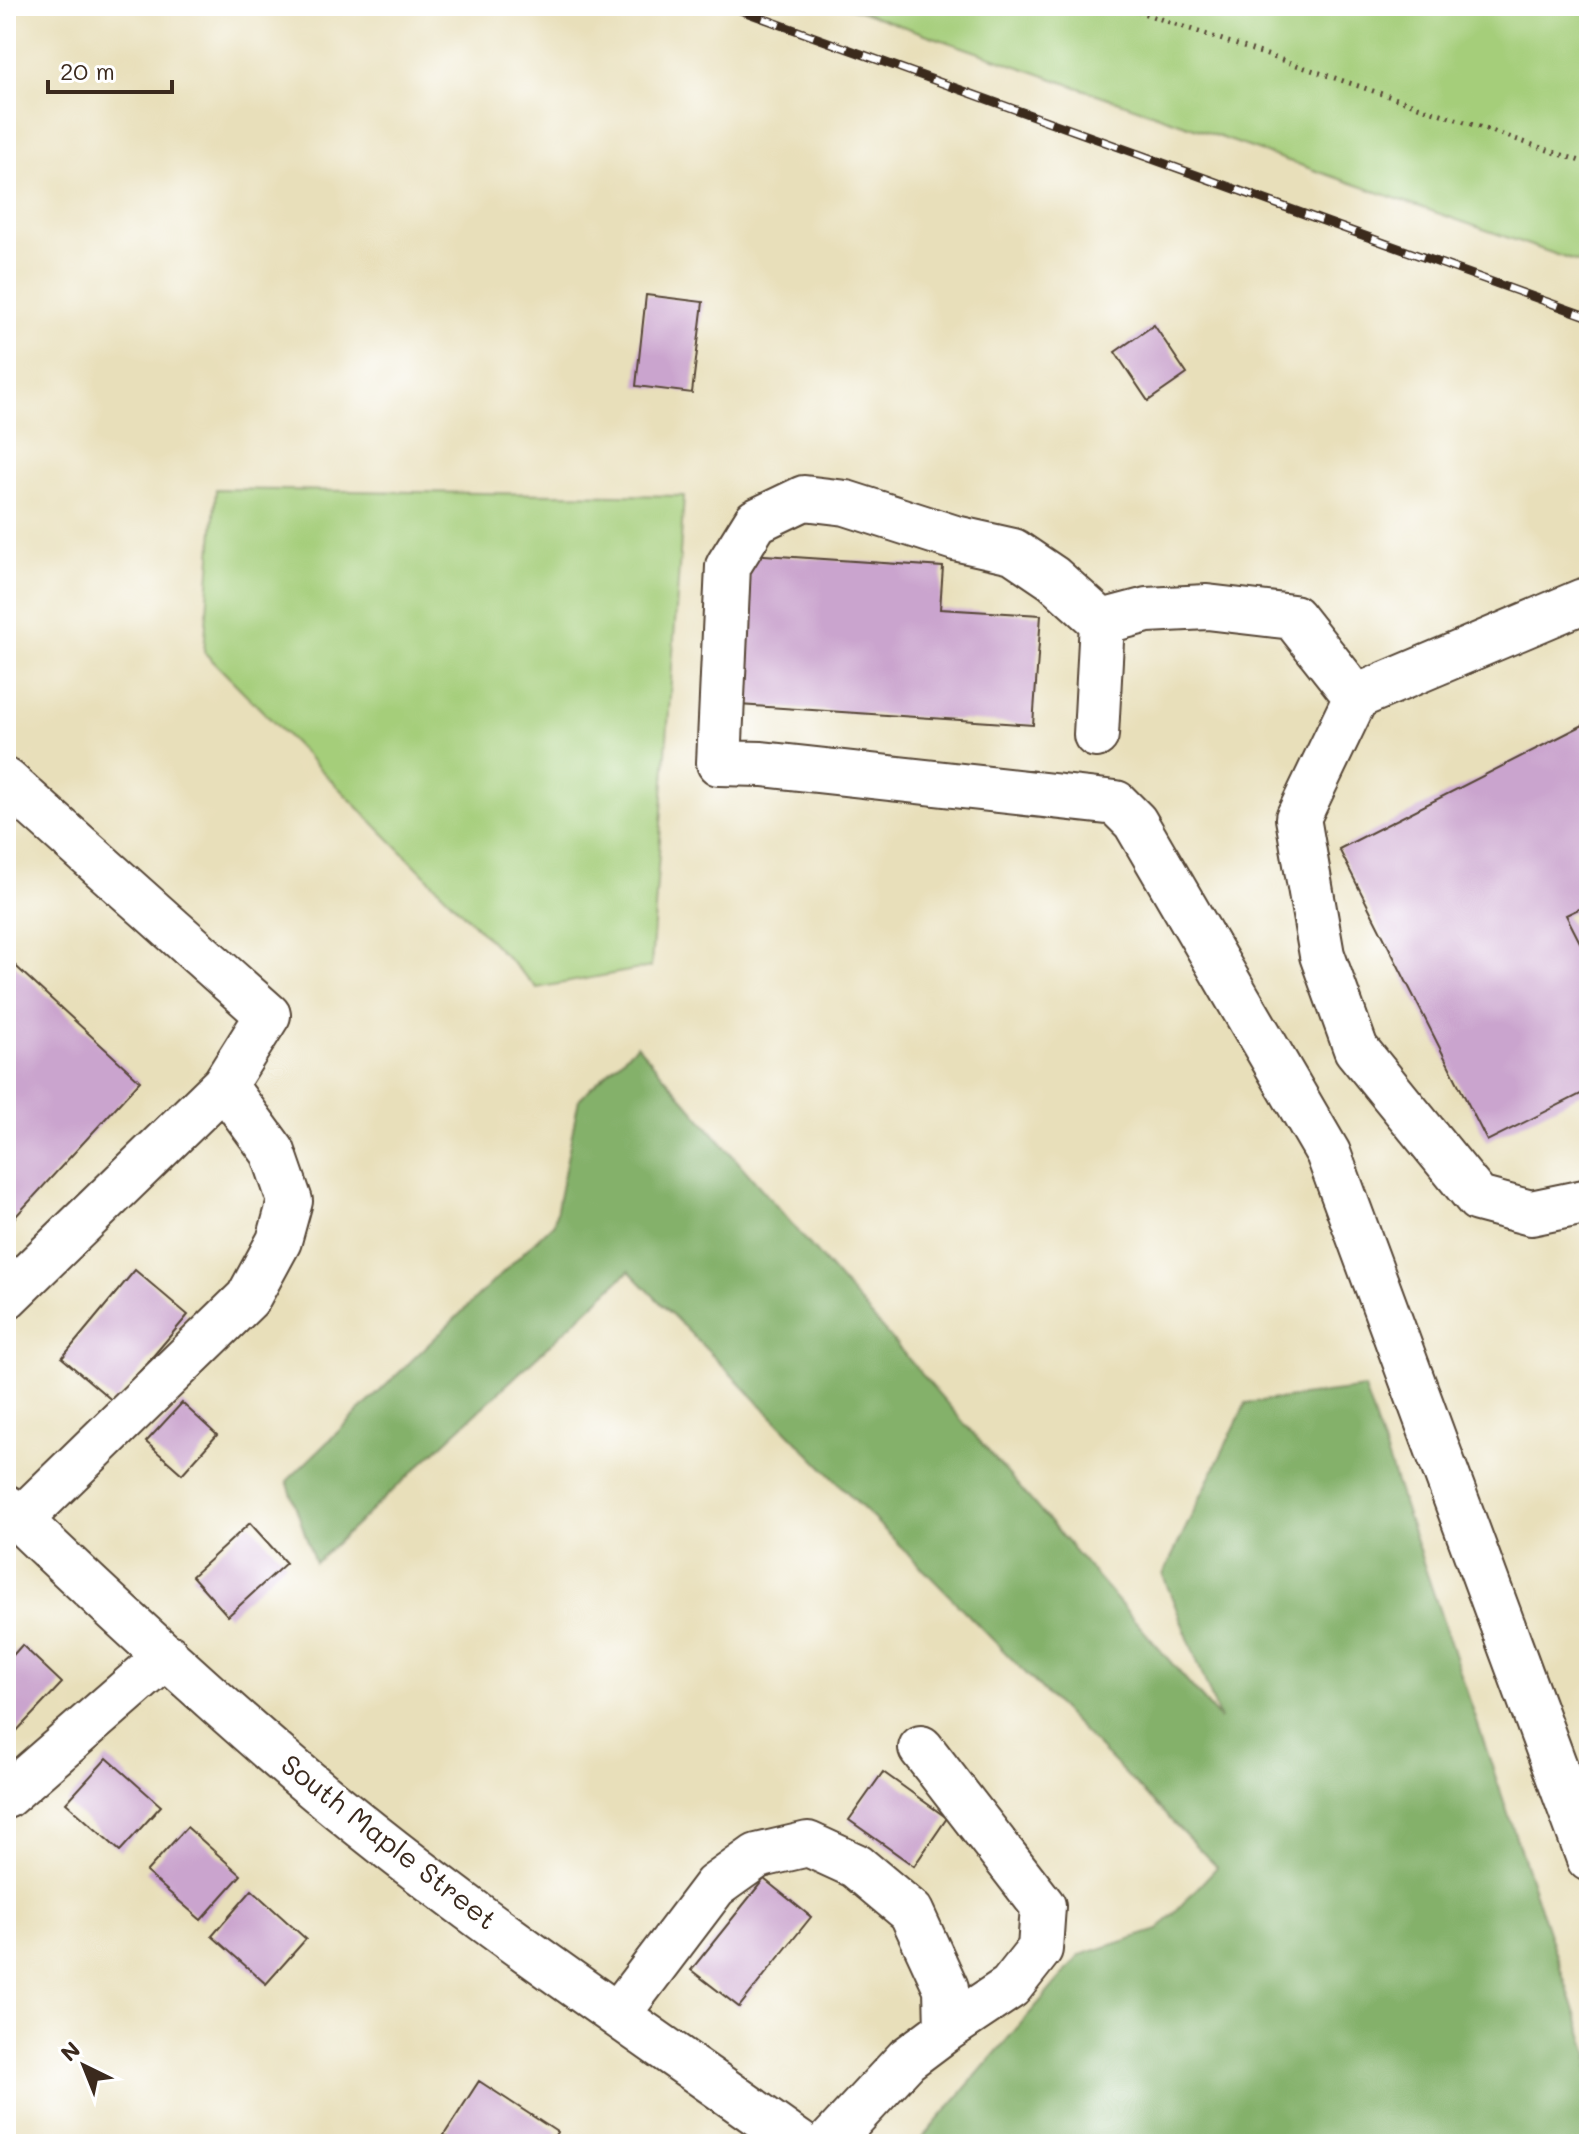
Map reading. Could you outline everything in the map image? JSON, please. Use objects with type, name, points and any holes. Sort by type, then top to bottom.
[{"type":"street","points":[[1102,622],[1053,578],[1013,551],[955,538],[846,503],[804,498],[756,521],[728,566],[719,763],[762,764],[1116,803],[1135,822],[1328,1153],[1589,1859]]},
{"type":"street","points":[[1589,606],[1583,601],[1356,697],[1298,818],[1322,955],[1356,1049],[1478,1199],[1531,1213],[1589,1201]]},
{"type":"street","points":[[1102,622],[1147,610],[1207,607],[1293,617],[1356,697]]},
{"type":"street","points":[[1096,735],[1102,622]]},
{"type":"street","points":[[6,1297],[224,1085],[268,1015],[14,803]]},
{"type":"street","points":[[13,1513],[248,1298],[279,1241],[290,1201],[273,1152],[224,1085]]},
{"type":"street","name":"South Maple Street","points":[[13,1513],[299,1774],[408,1860],[800,2144]]},
{"type":"street","points":[[6,1796],[167,1656]]},
{"type":"street","points":[[828,2144],[907,2059],[1010,1987],[1040,1949],[1043,1906],[921,1748]]},
{"type":"street","points":[[618,2014],[715,1886],[757,1856],[808,1844],[856,1866],[911,1912],[946,1988],[947,2029]]},
{"type":"path","points":[[1122,6],[1589,164]]},
{"type":"green space","points":[[845,6],[1589,6],[1589,266]]},
{"type":"green space","points":[[216,489],[684,496],[651,967],[537,988],[204,652]]},
{"type":"green space","points":[[637,1045],[1220,1719],[1163,1575],[1246,1403],[1364,1388],[1589,2053],[1589,2144],[917,2144],[1080,1955],[1158,1930],[1217,1867],[629,1271],[315,1563],[287,1481],[554,1223],[579,1099]]},
{"type":"building","points":[[646,295],[703,302],[692,393],[636,386]]},
{"type":"building","points":[[1154,325],[1187,374],[1148,401],[1115,352]]},
{"type":"building","points":[[750,554],[943,567],[940,609],[1041,615],[1033,725],[739,705]]},
{"type":"building","points":[[1589,722],[1589,904],[1566,915],[1589,960],[1589,1090],[1487,1141],[1339,849]]},
{"type":"building","points":[[8,959],[140,1081],[6,1227],[6,961]]},
{"type":"building","points":[[135,1270],[188,1315],[114,1402],[62,1358]]},
{"type":"building","points":[[182,1403],[217,1435],[182,1474],[146,1442]]},
{"type":"building","points":[[250,1523],[286,1563],[228,1616],[192,1576]]},
{"type":"building","points":[[22,1645],[62,1683],[11,1737],[6,1732],[6,1663]]},
{"type":"building","points":[[107,1758],[161,1806],[120,1851],[66,1803]]},
{"type":"building","points":[[883,1772],[947,1818],[914,1866],[849,1820]]},
{"type":"building","points":[[187,1827],[241,1875],[201,1920],[146,1872]]},
{"type":"building","points":[[764,1879],[811,1917],[739,2007],[691,1970]]},
{"type":"building","points":[[252,1890],[306,1939],[266,1984],[212,1936]]},
{"type":"building","points":[[479,2081],[557,2132],[550,2144],[458,2144],[444,2135]]},
{"type":"railway","points":[[729,6],[1589,317]]}]
